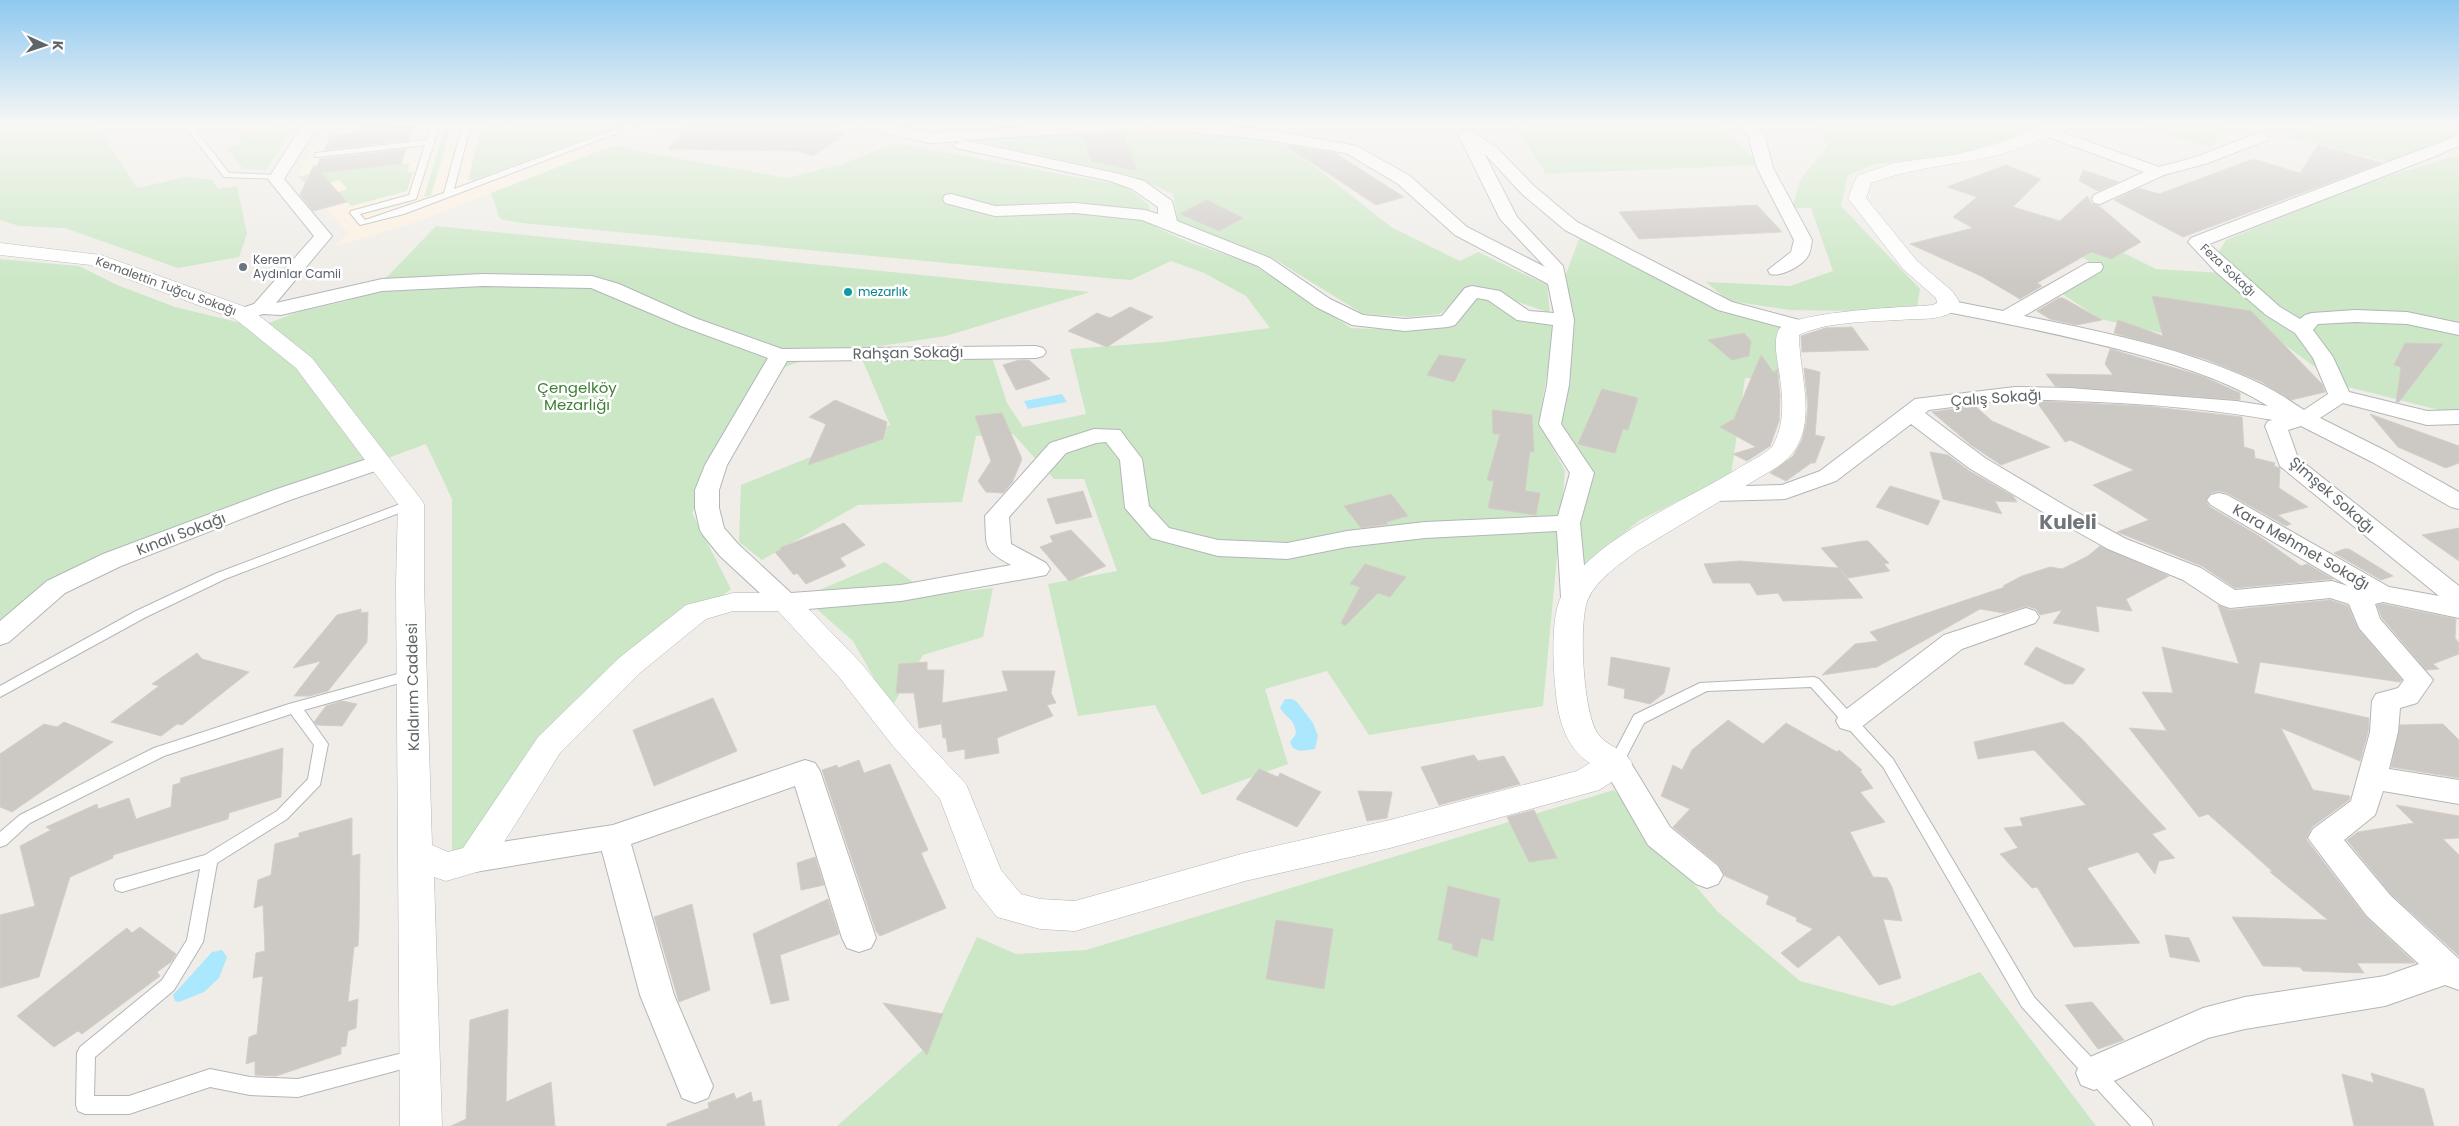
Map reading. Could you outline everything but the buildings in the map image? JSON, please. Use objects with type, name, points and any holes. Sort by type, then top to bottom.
[{"type":"street","points":[[252,311],[323,236],[276,179],[278,177]]},
{"type":"street","points":[[1111,177],[1138,185],[1166,205],[1168,222]]},
{"type":"street","points":[[1398,177],[1460,231],[1557,281]]},
{"type":"street","points":[[1485,177],[1509,219],[1554,266],[1564,320],[1558,385],[1550,424],[1582,473],[1568,523],[1574,597],[1568,653],[1570,696],[1585,742],[1616,763],[1659,836],[1708,875]]},
{"type":"street","points":[[1515,177],[1571,226],[1726,306],[1800,326]]},
{"type":"street","points":[[1770,177],[1803,240],[1800,254],[1777,270]]},
{"type":"street","points":[[1872,177],[1863,180],[1857,198],[1910,265],[1946,295],[1947,306]]},
{"type":"street","points":[[2100,199],[2148,177]]},
{"type":"street","name":"Feza Sokağı","points":[[2340,396],[2323,357],[2302,329],[2273,312],[2223,268],[2197,242],[2256,218],[2371,177]]},
{"type":"street","points":[[951,199],[995,211],[1075,208],[1145,215],[1168,222],[1264,262],[1323,303],[1359,321],[1405,325],[1448,321],[1472,292],[1493,295],[1524,316],[1564,320]]},
{"type":"street","name":"Kemalettin Tuğcu Sokağı","points":[[0,249],[94,259],[252,311]]},
{"type":"street","points":[[2006,318],[2094,266]]},
{"type":"street","points":[[252,311],[281,309],[382,285],[427,282],[592,282],[612,288],[688,322],[780,355],[716,465],[707,490],[707,508],[712,530],[729,550],[785,602],[850,670],[904,738],[954,793],[986,878],[1010,906],[1040,914],[1075,916],[1246,867],[1399,831],[1587,781],[1616,763]]},
{"type":"street","points":[[1574,597],[1595,571],[1634,539],[1715,494],[1781,451],[1793,426],[1793,387],[1787,350],[1788,332],[1800,326],[1842,318],[1938,310],[1947,306],[2081,333],[2192,363],[2254,389],[2304,418],[2455,498]]},
{"type":"street","points":[[252,311],[304,363],[412,504]]},
{"type":"street","points":[[2302,329],[2312,319],[2355,316],[2406,318],[2459,329]]},
{"type":"street","name":"Rahşan Sokağı","points":[[780,355],[1036,352]]},
{"type":"street","name":"Çalış Sokağı","points":[[1715,494],[1785,492],[1828,476],[1923,404],[2024,393],[2070,394],[2236,407],[2304,418]]},
{"type":"street","points":[[2340,396],[2427,418],[2459,417]]},
{"type":"street","name":"Şimşek Sokağı","points":[[2340,396],[2304,418],[2276,426],[2288,461],[2459,599]]},
{"type":"street","points":[[1911,413],[1977,463],[2061,513],[2117,544],[2192,574],[2230,599],[2332,589],[2372,597],[2459,609]]},
{"type":"street","points":[[475,859],[548,745],[630,665],[696,612],[733,602],[785,602],[901,593],[1037,569],[999,548],[997,516],[1058,448],[1094,436],[1112,435],[1131,459],[1137,508],[1160,533],[1218,548],[1287,551],[1347,539],[1425,530],[1568,523]]},
{"type":"street","name":"Kınalı Sokağı","points":[[0,636],[56,587],[112,560],[282,495],[379,462]]},
{"type":"street","name":"Kara Mehmet Sokağı","points":[[2219,500],[2372,597]]},
{"type":"street","name":"Kaldırım Caddesi","points":[[412,504],[412,675],[421,1126]]},
{"type":"street","points":[[2372,597],[2368,622],[2419,680],[2406,696],[2386,701],[2384,732],[2364,807],[2324,838],[2379,906],[2453,972]]},
{"type":"street","points":[[1850,720],[1953,642],[2026,617]]},
{"type":"street","points":[[416,854],[446,867],[475,859],[614,837],[805,771],[859,938]]},
{"type":"street","points":[[2372,777],[2459,792]]},
{"type":"street","points":[[614,837],[657,995],[696,1086]]},
{"type":"street","points":[[2094,1073],[2203,1024],[2244,1012],[2344,999],[2386,991],[2453,972]]},
{"type":"lane","points":[[266,177],[278,177]]},
{"type":"lane","points":[[419,177],[413,196],[354,213],[363,223],[401,212],[497,177]]},
{"type":"lane","points":[[448,195],[453,177]]},
{"type":"lane","points":[[0,692],[140,614],[221,576],[412,504]]},
{"type":"lane","points":[[0,841],[25,819],[159,752],[294,708],[412,675]]},
{"type":"lane","points":[[1616,763],[1639,719],[1705,686],[1814,682],[1888,763],[2028,1002],[2144,1126]]},
{"type":"lane","points":[[122,885],[210,860],[282,815],[315,781],[321,744],[294,708]]},
{"type":"lane","points":[[210,860],[195,942],[168,985],[86,1053],[85,1105],[129,1105],[210,1078],[250,1086],[298,1088],[419,1057]]},
{"type":"shaded area","points":[[298,177],[533,177],[411,224],[335,246],[348,233]]},
{"type":"green space","points":[[0,177],[130,177],[137,188],[185,177],[213,180],[218,189],[237,186],[247,234],[239,257],[178,268],[65,228],[19,226],[0,220]]},
{"type":"green space","points":[[299,177],[412,177],[407,191],[351,206],[338,192],[347,189],[340,180],[309,188]]},
{"type":"green space","points":[[430,177],[436,177],[431,195],[424,197]]},
{"type":"green space","points":[[469,177],[483,177],[474,180],[468,180]]},
{"type":"green space","points":[[534,177],[1074,177],[1125,186],[1148,204],[1150,208],[1145,215],[1157,228],[1191,243],[1253,264],[1351,328],[1403,330],[1456,325],[1477,298],[1490,299],[1555,325],[1539,422],[1565,471],[1543,706],[1369,735],[1327,671],[1265,689],[1288,764],[1202,795],[1155,705],[1078,716],[1048,584],[1117,571],[1084,479],[1054,479],[1013,434],[976,436],[962,502],[858,505],[762,560],[739,542],[741,485],[890,425],[863,361],[992,357],[1007,403],[1023,427],[1086,414],[1070,349],[1163,342],[1270,328],[1246,296],[1204,273],[1171,261],[1131,280],[521,223],[500,219],[491,193]]},
{"type":"green space","points":[[1134,177],[1327,177],[1391,227],[1460,261],[1478,252],[1547,285],[1550,313],[1472,286],[1440,314],[1409,317],[1363,314],[1269,256],[1178,222],[1173,194]]},
{"type":"green space","points":[[1803,177],[1848,177],[1841,206],[1920,289],[1917,308],[1855,311],[1790,310],[1729,301],[1706,282],[1790,286],[1833,271],[1811,208],[1792,208]]},
{"type":"green space","points":[[2387,177],[2459,177],[2459,415],[2340,385],[2268,333],[2236,350],[2100,319],[2049,285],[2091,263],[2042,228],[2108,245],[2156,269],[2237,274],[2218,253],[2226,240],[2365,183]]},
{"type":"green space","name":"Çengelköy Mezarlığı","points":[[436,226],[1090,292],[946,336],[815,356],[769,373],[692,513],[731,589],[595,691],[452,875],[452,499],[426,444],[117,558],[0,629],[0,259],[79,266],[117,285],[175,307],[258,327],[298,312],[347,301],[389,275]]},
{"type":"green space","points":[[1581,234],[1723,311],[1790,326],[1783,379],[1745,378],[1731,475],[1640,520],[1580,569],[1575,525],[1590,473],[1559,422],[1564,279]]},
{"type":"green space","points":[[885,562],[916,584],[938,594],[993,588],[983,637],[923,655],[891,708],[853,641],[803,597]]},
{"type":"green space","points":[[1614,790],[1717,911],[1800,981],[1893,1006],[1980,972],[2096,1126],[837,1126],[926,1047],[977,937],[1016,954],[1086,950]]},
{"type":"water","points":[[1062,394],[1067,402],[1028,409],[1024,401]]},
{"type":"water","points":[[1285,699],[1292,699],[1297,702],[1313,723],[1318,736],[1315,749],[1300,751],[1293,748],[1290,742],[1296,734],[1294,725],[1280,708]]},
{"type":"water","points":[[222,950],[227,957],[219,978],[204,992],[179,1002],[175,1001],[173,995],[212,952]]},
{"type":"place","name":"Kerem Aydınlar Camii","points":[[243,267]]},
{"type":"place","name":"mezarlık","points":[[848,292]]},
{"type":"district","name":"Kuleli","points":[[2068,522]]}]
